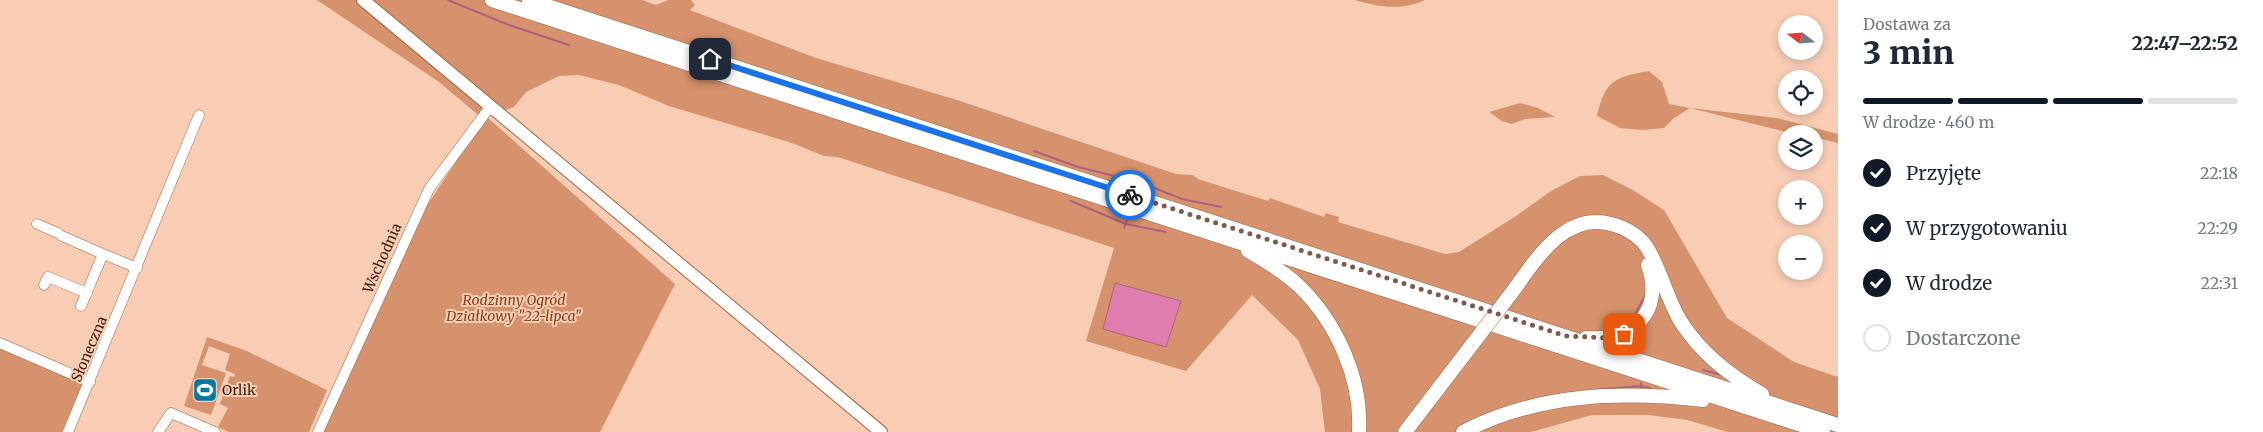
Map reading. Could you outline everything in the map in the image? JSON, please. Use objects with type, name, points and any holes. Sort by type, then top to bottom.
[{"type":"highway","points":[[492,0],[1823,432]]},
{"type":"highway","points":[[529,0],[1838,425]]},
{"type":"highway","points":[[1405,432],[1513,296],[1545,248],[1556,237],[1570,228],[1587,222],[1605,222],[1620,226],[1644,243],[1653,258],[1670,302],[1680,321],[1698,345],[1733,378],[1789,409]]},
{"type":"highway","points":[[1513,296],[1562,242],[1574,235],[1590,230],[1603,229],[1631,242],[1646,259],[1653,285],[1648,309],[1642,319],[1624,334],[1609,338],[1566,336]]},
{"type":"highway","points":[[1225,238],[1292,280],[1314,303],[1330,324],[1342,346],[1350,368],[1357,398],[1359,432]]},
{"type":"highway","points":[[1413,432],[1477,343]]},
{"type":"highway","points":[[1463,432],[1528,407],[1560,399],[1585,396],[1640,394],[1734,403]]},
{"type":"main road","points":[[363,0],[881,432]]},
{"type":"street","name":"Wschodnia","points":[[318,432],[429,189],[490,107]]},
{"type":"street","name":"Słoneczna","points":[[68,432],[199,115]]},
{"type":"street","points":[[37,224],[73,245],[104,254],[135,272]]},
{"type":"street","points":[[81,306],[104,254]]},
{"type":"street","points":[[61,288],[87,293]]},
{"type":"street","points":[[0,343],[90,382]]},
{"type":"street","points":[[158,432],[171,413],[215,432]]},
{"type":"green space","name":"Rodzinny Ogród Działkowy \"22-lipca\"","points":[[317,0],[642,0],[656,5],[668,0],[691,0],[695,5],[690,10],[816,58],[957,100],[1176,174],[1193,175],[1198,179],[1268,201],[1270,198],[1324,217],[1326,213],[1339,217],[1338,222],[1445,254],[1459,252],[1551,191],[1580,176],[1603,175],[1633,190],[1664,210],[1727,318],[1794,362],[1838,377],[1838,432],[1728,432],[1687,420],[1648,415],[1592,415],[1531,432],[1325,432],[1320,389],[1298,340],[1252,295],[1186,371],[1086,341],[1114,248],[838,157],[824,156],[792,143],[669,106],[619,85],[579,75],[559,76],[526,92],[514,107],[487,117],[675,284],[600,432],[321,432],[422,213],[485,118],[477,114],[439,82]]},
{"type":"green space","points":[[1355,0],[1425,0],[1407,6],[1390,7]]},
{"type":"green space","points":[[1649,71],[1662,82],[1669,104],[1690,108],[1674,118],[1664,128],[1643,130],[1620,128],[1597,116],[1604,95],[1613,82],[1620,78]]},
{"type":"green space","points":[[1520,103],[1538,108],[1555,117],[1525,119],[1512,124],[1502,121],[1489,112]]},
{"type":"green space","points":[[1690,108],[1777,118],[1804,125],[1778,125],[1778,130]]},
{"type":"green space","points":[[1823,130],[1838,134],[1838,143],[1823,139]]},
{"type":"green space","points":[[207,337],[247,351],[327,390],[309,432],[229,432],[218,427],[228,408],[220,404],[230,376],[234,377],[235,374],[225,370],[230,354],[209,346],[202,365],[226,373],[211,415],[184,406]]},
{"type":"green space","points":[[0,347],[84,382],[62,432],[0,432]]},
{"type":"shaded area","points":[[1115,283],[1181,301],[1166,347],[1103,329]]},
{"type":"waterway","points":[[448,0],[509,25],[569,45]]},
{"type":"waterway","points":[[1034,151],[1078,167],[1139,182]]},
{"type":"waterway","points":[[1137,186],[1139,182],[1182,199],[1221,207]]},
{"type":"waterway","points":[[1071,201],[1126,224],[1166,232]]},
{"type":"waterway","points":[[1124,228],[1127,220]]},
{"type":"waterway","points":[[1633,318],[1645,296]]},
{"type":"waterway","points":[[1634,346],[1633,338],[1644,326]]},
{"type":"waterway","points":[[1624,342],[1633,338]]},
{"type":"waterway","points":[[1703,370],[1722,375]]},
{"type":"waterway","points":[[1641,383],[1641,389]]},
{"type":"waterway","points":[[1592,390],[1641,386],[1650,388]]},
{"type":"way so far","points":[[1130,195],[1566,336],[1596,339],[1624,334]]},
{"type":"place","name":"Orlik","points":[[205,390]]},
{"type":"route","points":[[710,59],[1130,195]]}]
